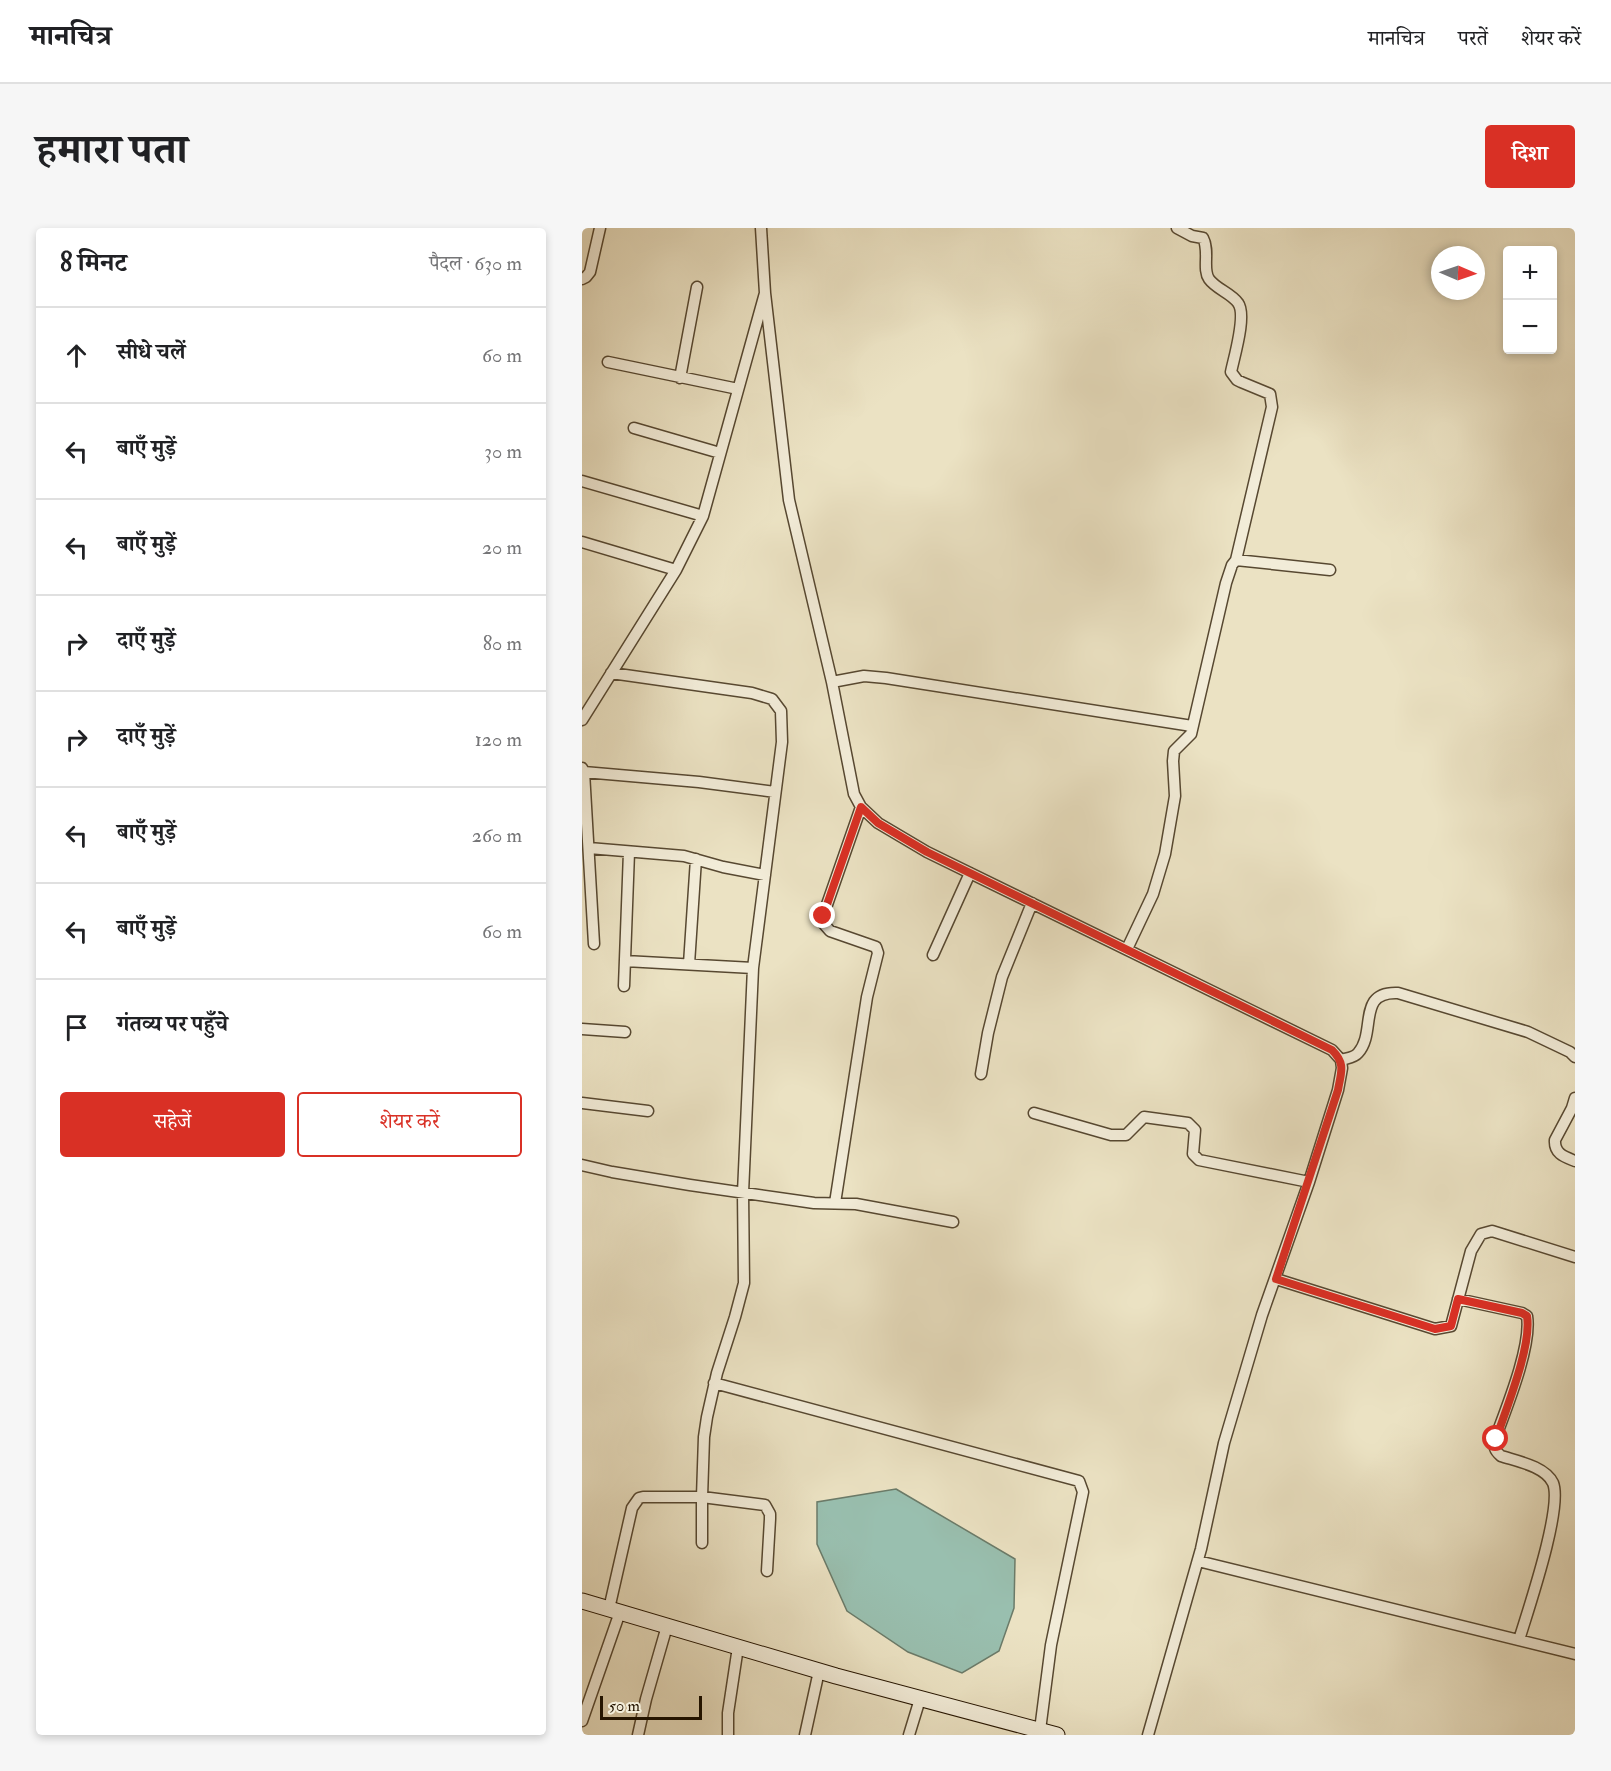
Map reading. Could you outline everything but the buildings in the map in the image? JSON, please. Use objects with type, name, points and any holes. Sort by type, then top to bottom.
[{"type":"street","points":[[582,279],[590,272],[600,228]]},
{"type":"street","points":[[761,228],[765,293],[789,500],[832,682],[854,794],[861,807],[878,823],[927,852],[1332,1050],[1341,1059],[1342,1068],[1338,1090],[1263,1315],[1224,1443],[1198,1561],[1148,1735]]},
{"type":"street","points":[[1127,949],[1153,894],[1165,854],[1175,796],[1174,751],[1191,734],[1226,584],[1236,560],[1272,406],[1270,394],[1237,380],[1231,372],[1242,314],[1239,303],[1209,279],[1207,245],[1203,238],[1192,236],[1177,228]]},
{"type":"street","points":[[680,378],[697,287]]},
{"type":"street","points":[[582,720],[676,570],[703,516],[765,293]]},
{"type":"street","points":[[608,362],[738,389]]},
{"type":"street","points":[[634,428],[720,453]]},
{"type":"street","points":[[582,481],[703,516]]},
{"type":"street","points":[[582,542],[676,570]]},
{"type":"street","points":[[1236,560],[1330,570]]},
{"type":"street","points":[[611,673],[752,693],[772,699],[781,711],[782,742],[753,968],[743,1192],[744,1283],[714,1383],[704,1437],[702,1543]]},
{"type":"street","points":[[832,682],[864,676],[886,678],[1192,726]]},
{"type":"street","points":[[582,698],[594,701]]},
{"type":"street","points":[[594,944],[583,770],[775,792]]},
{"type":"street","points":[[835,1203],[867,997],[878,953],[876,947],[830,931],[823,923],[823,916],[861,807]]},
{"type":"street","points":[[589,848],[684,856],[723,867],[765,875]]},
{"type":"street","points":[[624,986],[629,852]]},
{"type":"street","points":[[689,964],[696,859]]},
{"type":"street","points":[[933,955],[970,873]]},
{"type":"street","points":[[981,1074],[988,1033],[1002,977],[1032,903]]},
{"type":"street","points":[[625,961],[753,968]]},
{"type":"street","points":[[1341,1059],[1358,1053],[1363,1044],[1372,1005],[1378,996],[1387,993],[1398,993],[1528,1032],[1570,1052],[1575,1057]]},
{"type":"street","points":[[582,1029],[625,1032]]},
{"type":"street","points":[[582,1103],[648,1111]]},
{"type":"street","points":[[1574,1105],[1555,1140],[1555,1145],[1560,1155],[1575,1161]]},
{"type":"street","points":[[1034,1113],[1111,1135],[1126,1135],[1144,1117],[1188,1123],[1195,1130],[1194,1154],[1199,1160],[1309,1182]]},
{"type":"street","points":[[582,1165],[612,1172],[814,1203],[855,1204],[953,1222]]},
{"type":"street","points":[[1276,1279],[1435,1329],[1451,1326],[1471,1251],[1481,1234],[1492,1231],[1575,1257]]},
{"type":"street","points":[[1458,1299],[1527,1316],[1529,1328],[1519,1369],[1494,1447],[1501,1456],[1540,1469],[1552,1481],[1555,1497],[1554,1513],[1520,1640]]},
{"type":"street","points":[[714,1383],[1079,1481],[1083,1492],[1051,1645],[1040,1730]]},
{"type":"street","points":[[582,1721],[615,1610],[632,1508],[639,1498],[702,1497],[765,1505],[770,1514],[766,1571]]},
{"type":"street","points":[[1198,1561],[1575,1654]]},
{"type":"street","points":[[582,1601],[819,1671],[1057,1735]]},
{"type":"street","points":[[638,1735],[667,1626]]},
{"type":"street","points":[[728,1735],[728,1713],[738,1647]]},
{"type":"street","points":[[805,1735],[819,1671]]},
{"type":"street","points":[[909,1735],[920,1699]]},
{"type":"shaded area","points":[[896,1489],[1015,1559],[1014,1608],[999,1651],[962,1673],[908,1652],[847,1611],[817,1544],[817,1502]]},
{"type":"route","points":[[823,916],[861,807],[878,823],[927,852],[1332,1050],[1341,1059],[1342,1068],[1338,1090],[1276,1279],[1435,1329],[1451,1326],[1458,1299],[1527,1316],[1529,1328],[1519,1369],[1496,1439]]}]
